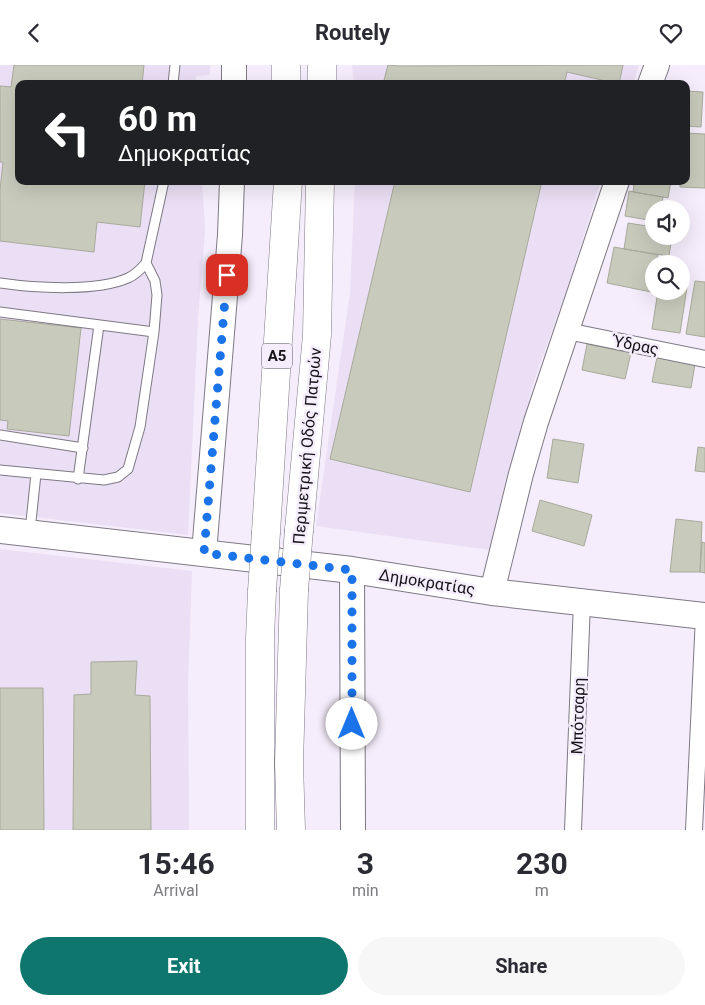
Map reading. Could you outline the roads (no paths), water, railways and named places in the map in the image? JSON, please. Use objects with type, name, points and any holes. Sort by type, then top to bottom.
[{"type":"highway","points":[[286,65],[286,80]]},
{"type":"highway","points":[[322,65],[322,80]]},
{"type":"highway","name":"Περιμετρική Οδός Πατρών","points":[[260,830],[260,638],[262,591],[288,185]]},
{"type":"highway","name":"Περιμετρική Οδός Πατρών","points":[[291,830],[289,763],[294,590],[317,335],[320,185]]},
{"type":"main road","name":"Δημοκρατίας","points":[[0,530],[352,570],[492,592],[705,616]]},
{"type":"street","points":[[234,65],[234,80]]},
{"type":"street","points":[[651,80],[657,65]]},
{"type":"street","points":[[204,553],[230,235],[232,185]]},
{"type":"street","points":[[492,592],[534,431],[616,185]]},
{"type":"street","name":"Ύδρας","points":[[567,331],[705,359]]},
{"type":"street","points":[[352,570],[353,830]]},
{"type":"street","name":"Μπότσαρη","points":[[573,830],[582,602]]},
{"type":"street","points":[[694,830],[705,616]]},
{"type":"lane","points":[[173,80],[175,65]]},
{"type":"lane","points":[[0,283],[21,286],[74,288],[128,278],[139,271],[146,263],[163,185]]},
{"type":"lane","points":[[0,470],[104,480],[118,477],[128,469],[140,427],[154,332],[157,295],[154,281],[146,263]]},
{"type":"lane","points":[[0,312],[154,332]]},
{"type":"lane","points":[[78,479],[99,325]]},
{"type":"lane","points":[[0,435],[83,448]]},
{"type":"lane","points":[[30,533],[36,474]]}]
